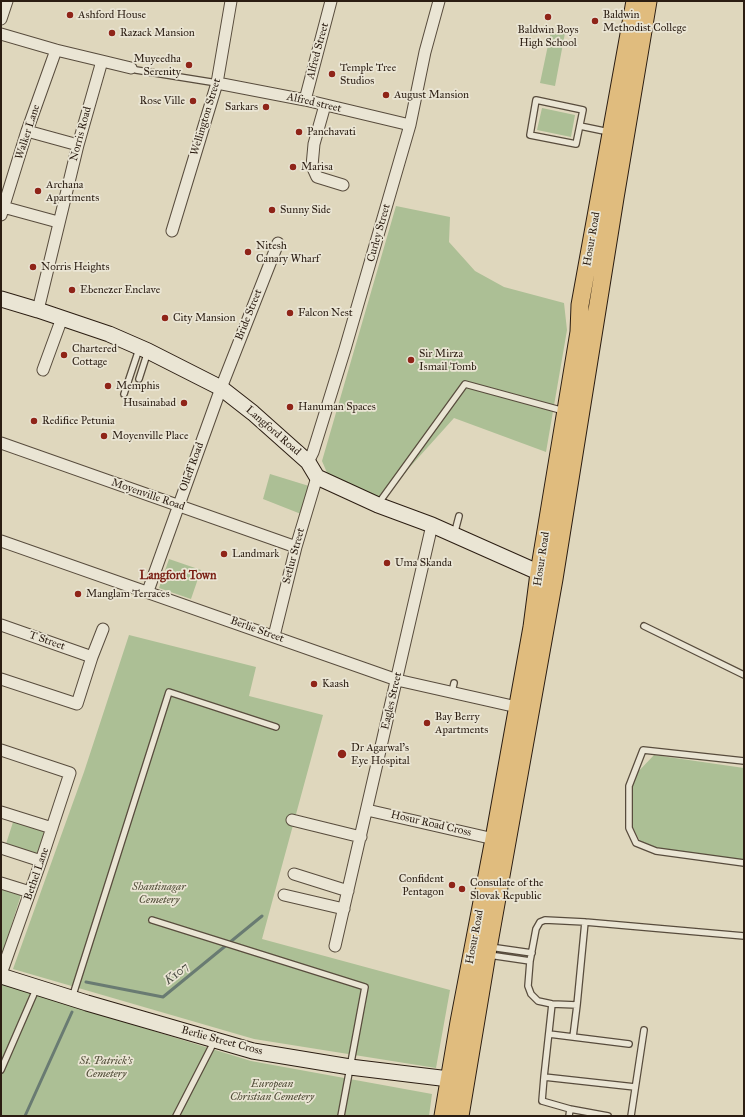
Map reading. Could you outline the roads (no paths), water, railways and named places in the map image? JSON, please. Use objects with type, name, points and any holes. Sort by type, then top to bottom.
[{"type":"main road","name":"Hosur Road","points":[[443,1116],[532,627],[547,576],[566,411],[579,332],[580,305],[636,1]]},
{"type":"main road","name":"Hosur Road","points":[[460,1116],[547,576],[615,198],[648,1]]},
{"type":"street","points":[[1,19],[7,1]]},
{"type":"street","name":"Wellington Street","points":[[172,231],[218,83],[231,1]]},
{"type":"street","name":"Alfred Street","points":[[305,100],[331,1]]},
{"type":"street","name":"Curley Street","points":[[308,462],[313,452],[345,349],[410,125],[425,52],[439,1]]},
{"type":"street","points":[[1,34],[56,50],[132,68]]},
{"type":"street","name":"Walker Lane","points":[[2,211],[27,131],[56,50]]},
{"type":"street","name":"Norris Road","points":[[38,310],[58,222],[102,61]]},
{"type":"street","name":"Alfred street","points":[[218,83],[305,100],[410,125]]},
{"type":"street","points":[[325,105],[314,144],[312,166],[317,176],[343,185]]},
{"type":"street","points":[[27,131],[78,145]]},
{"type":"street","points":[[2,211],[58,222]]},
{"type":"street","name":"Bride Street","points":[[220,388],[278,243]]},
{"type":"street","name":"Langford Road","points":[[1,299],[109,334],[144,349],[220,388],[253,413],[308,462],[316,477]]},
{"type":"street","points":[[43,370],[62,318]]},
{"type":"street","name":"Olleff Road","points":[[148,591],[220,388]]},
{"type":"street","name":"Moyenville Road","points":[[1,443],[296,547]]},
{"type":"street","points":[[316,477],[378,505],[432,525],[547,576]]},
{"type":"street","name":"Setlur Street","points":[[274,636],[296,547],[316,477]]},
{"type":"street","name":"Eagles Street","points":[[335,946],[432,525]]},
{"type":"street","name":"Berlie Street","points":[[1,540],[396,680],[453,687],[517,707]]},
{"type":"street","name":"T Street","points":[[1,625],[92,657]]},
{"type":"street","points":[[1,679],[77,704],[92,657],[103,629]]},
{"type":"street","name":"Bethel Lane","points":[[1,750],[70,773],[1,975]]},
{"type":"street","name":"Hosur Road Cross","points":[[367,810],[494,839]]},
{"type":"street","points":[[1,812],[52,828]]},
{"type":"street","points":[[292,820],[361,837]]},
{"type":"street","points":[[1,848],[41,861]]},
{"type":"street","points":[[294,874],[348,891]]},
{"type":"street","points":[[1,883],[30,892]]},
{"type":"street","points":[[284,895],[344,909]]},
{"type":"street","name":"Berlie Street Cross","points":[[1,975],[72,998],[253,1051],[350,1067],[449,1079]]},
{"type":"lane","points":[[132,68],[136,70],[218,83]]},
{"type":"lane","points":[[536,100],[583,110],[580,126],[576,144],[530,135],[536,100]]},
{"type":"lane","points":[[580,126],[611,133]]},
{"type":"lane","points":[[139,379],[144,349]]},
{"type":"lane","points":[[124,394],[144,349]]},
{"type":"lane","points":[[378,505],[465,384],[566,411]]},
{"type":"lane","points":[[454,535],[459,516]]},
{"type":"lane","points":[[644,626],[744,675]]},
{"type":"lane","points":[[72,998],[169,692],[276,727]]},
{"type":"lane","points":[[744,761],[643,750],[628,786],[628,828],[636,843],[656,851],[744,863]]},
{"type":"lane","points":[[577,1005],[552,1004],[538,1001],[531,994],[528,986],[530,961],[536,929],[542,921],[548,919],[744,936]]},
{"type":"lane","points":[[152,920],[365,987],[341,1116]]},
{"type":"lane","points":[[573,1037],[585,922]]},
{"type":"lane","points":[[487,950],[532,953]]},
{"type":"lane","points":[[487,950],[530,961]]},
{"type":"lane","points":[[1,1070],[37,987]]},
{"type":"lane","points":[[552,1004],[542,1101],[570,1109],[608,1116]]},
{"type":"lane","points":[[631,1116],[644,1030]]},
{"type":"lane","points":[[549,1034],[630,1044]]},
{"type":"lane","points":[[176,1116],[215,1040]]},
{"type":"lane","points":[[544,1077],[635,1087]]},
{"type":"lane","points":[[568,1116],[570,1109]]},
{"type":"waterway","name":"K107","points":[[86,982],[163,997],[262,916]]},
{"type":"waterway","name":"K107","points":[[25,1116],[72,1012]]},
{"type":"place","name":"Ashford House","points":[[70,15]]},
{"type":"place","name":"Baldwin Boys High School","points":[[548,17]]},
{"type":"place","name":"Baldwin Methodist College","points":[[595,21]]},
{"type":"place","name":"Razack Mansion","points":[[112,33]]},
{"type":"place","name":"Muyeedha Serenity","points":[[189,65]]},
{"type":"place","name":"Temple Tree Studios","points":[[332,74]]},
{"type":"place","name":"August Mansion","points":[[386,95]]},
{"type":"place","name":"Rose Ville","points":[[193,101]]},
{"type":"place","name":"Sarkars","points":[[266,107]]},
{"type":"place","name":"Panchavati","points":[[299,132]]},
{"type":"place","name":"Marisa","points":[[293,167]]},
{"type":"place","name":"Archana Apartments","points":[[38,191]]},
{"type":"place","name":"Sunny Side","points":[[272,210]]},
{"type":"place","name":"Nitesh Canary Wharf","points":[[248,252]]},
{"type":"place","name":"Norris Heights","points":[[33,267]]},
{"type":"place","name":"Ebenezer Enclave","points":[[72,290]]},
{"type":"place","name":"Falcon Nest","points":[[290,313]]},
{"type":"place","name":"City Mansion","points":[[165,318]]},
{"type":"place","name":"Chartered Cottage","points":[[64,355]]},
{"type":"place","name":"Sir Mirza Ismail Tomb","points":[[411,360]]},
{"type":"place","name":"Memphis","points":[[108,386]]},
{"type":"place","name":"Husainabad","points":[[184,403]]},
{"type":"place","name":"Hanuman Spaces","points":[[290,407]]},
{"type":"place","name":"Redifice Petunia","points":[[34,421]]},
{"type":"place","name":"Moyenville Place","points":[[104,436]]},
{"type":"place","name":"Landmark","points":[[224,554]]},
{"type":"place","name":"Uma Skanda","points":[[387,563]]},
{"type":"place","name":"Manglam Terraces","points":[[78,594]]},
{"type":"place","name":"Kaash","points":[[314,684]]},
{"type":"place","name":"Bay Berry Apartments","points":[[427,723]]},
{"type":"place","name":"Dr Agarwal's Eye Hospital","points":[[342,754]]},
{"type":"place","name":"Confident Pentagon","points":[[452,885]]},
{"type":"place","name":"Consulate of the Slovak Republic","points":[[462,889]]},
{"type":"district","name":"Langford Town","points":[[178,576]]},
{"type":"park label","name":"Shantinagar Cemetery","points":[[159,893]]},
{"type":"park label","name":"St. Patrick's Cemetery","points":[[106,1067]]},
{"type":"park label","name":"European Christian Cemetery","points":[[272,1090]]}]
